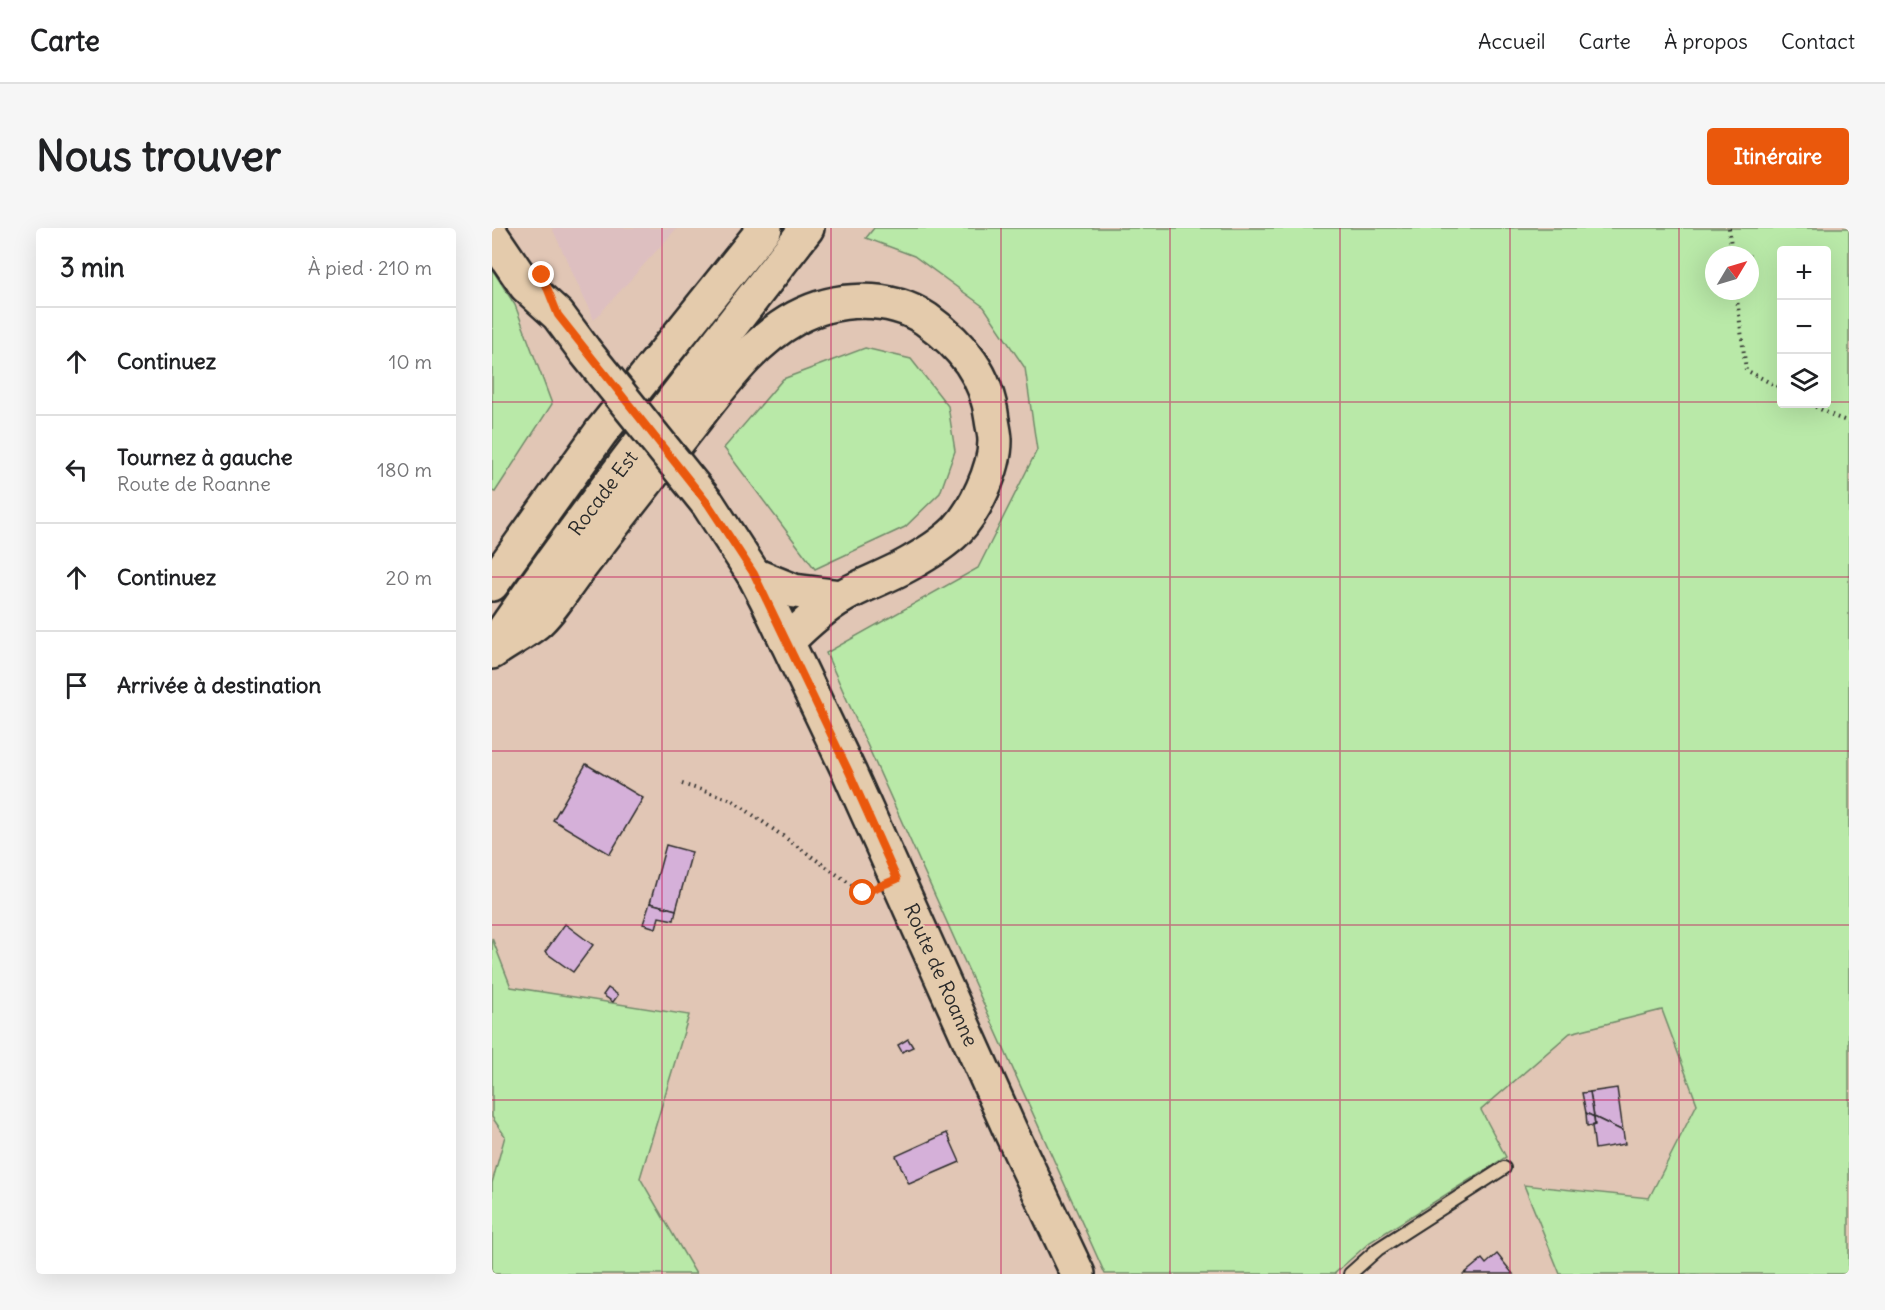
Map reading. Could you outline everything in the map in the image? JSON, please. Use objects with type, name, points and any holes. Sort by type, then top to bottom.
[{"type":"main road","points":[[513,228],[542,275],[558,315]]},
{"type":"main road","name":"Rocade Est","points":[[492,584],[601,432],[765,228]]},
{"type":"main road","name":"Rocade Est","points":[[492,649],[533,587],[624,463],[807,228]]},
{"type":"main road","points":[[492,236],[526,286],[558,315]]},
{"type":"main road","points":[[492,649],[538,622],[712,397],[744,359],[767,338],[797,318],[826,307],[858,300],[888,303],[918,314],[943,331],[964,352],[980,377],[991,409],[995,443],[988,475],[975,505],[956,531],[908,565],[842,597],[820,612],[787,642]]},
{"type":"main road","name":"Route de Roanne","points":[[558,315],[708,504],[754,574],[850,774],[1010,1130],[1078,1274]]},
{"type":"main road","points":[[754,574],[794,591],[842,597]]},
{"type":"lane","points":[[1350,1274],[1378,1249],[1504,1168]]},
{"type":"path","points":[[1729,228],[1731,246]]},
{"type":"path","points":[[1737,300],[1746,370],[1777,386]]},
{"type":"path","points":[[1818,408],[1849,422]]},
{"type":"path","points":[[682,784],[732,800],[863,893],[897,879]]},
{"type":"shaded area","points":[[552,228],[677,228],[594,320]]},
{"type":"green space","points":[[874,228],[1849,228],[1849,1274],[1560,1274],[1524,1185],[1649,1198],[1697,1104],[1662,1010],[1570,1033],[1481,1110],[1506,1157],[1370,1242],[1334,1274],[1105,1274],[826,653],[978,568],[1037,450],[1025,368],[984,307],[914,256],[866,238]]},
{"type":"green space","points":[[492,269],[515,305],[552,404],[495,492],[492,491]]},
{"type":"green space","points":[[865,348],[911,359],[948,406],[955,451],[940,493],[905,527],[815,569],[724,448],[783,379]]},
{"type":"green space","points":[[492,938],[511,987],[689,1015],[640,1178],[696,1274],[492,1274],[492,1183],[505,1136],[492,1117]]},
{"type":"building","points":[[586,764],[643,798],[610,854],[553,820]]},
{"type":"building","points":[[666,845],[692,852],[676,910],[650,903]]},
{"type":"building","points":[[650,903],[676,910],[674,920],[659,917],[656,928],[643,924]]},
{"type":"building","points":[[565,924],[593,945],[573,972],[545,952]]},
{"type":"building","points":[[608,988],[618,995],[613,1002],[603,995]]},
{"type":"building","points":[[908,1039],[913,1047],[902,1052],[898,1045]]},
{"type":"building","points":[[1617,1088],[1623,1131],[1594,1117],[1590,1092]]},
{"type":"building","points":[[1590,1092],[1594,1117],[1586,1113],[1582,1093]]},
{"type":"building","points":[[1586,1113],[1594,1117],[1595,1125],[1587,1126]]},
{"type":"building","points":[[1594,1117],[1623,1131],[1625,1144],[1595,1149],[1592,1126],[1595,1125]]},
{"type":"building","points":[[947,1133],[960,1162],[909,1184],[896,1156]]},
{"type":"building","points":[[1497,1254],[1513,1274],[1464,1274],[1482,1259],[1486,1264]]},
{"type":"route","points":[[542,275],[558,315],[708,504],[754,574],[850,774],[897,879],[863,893]]}]
